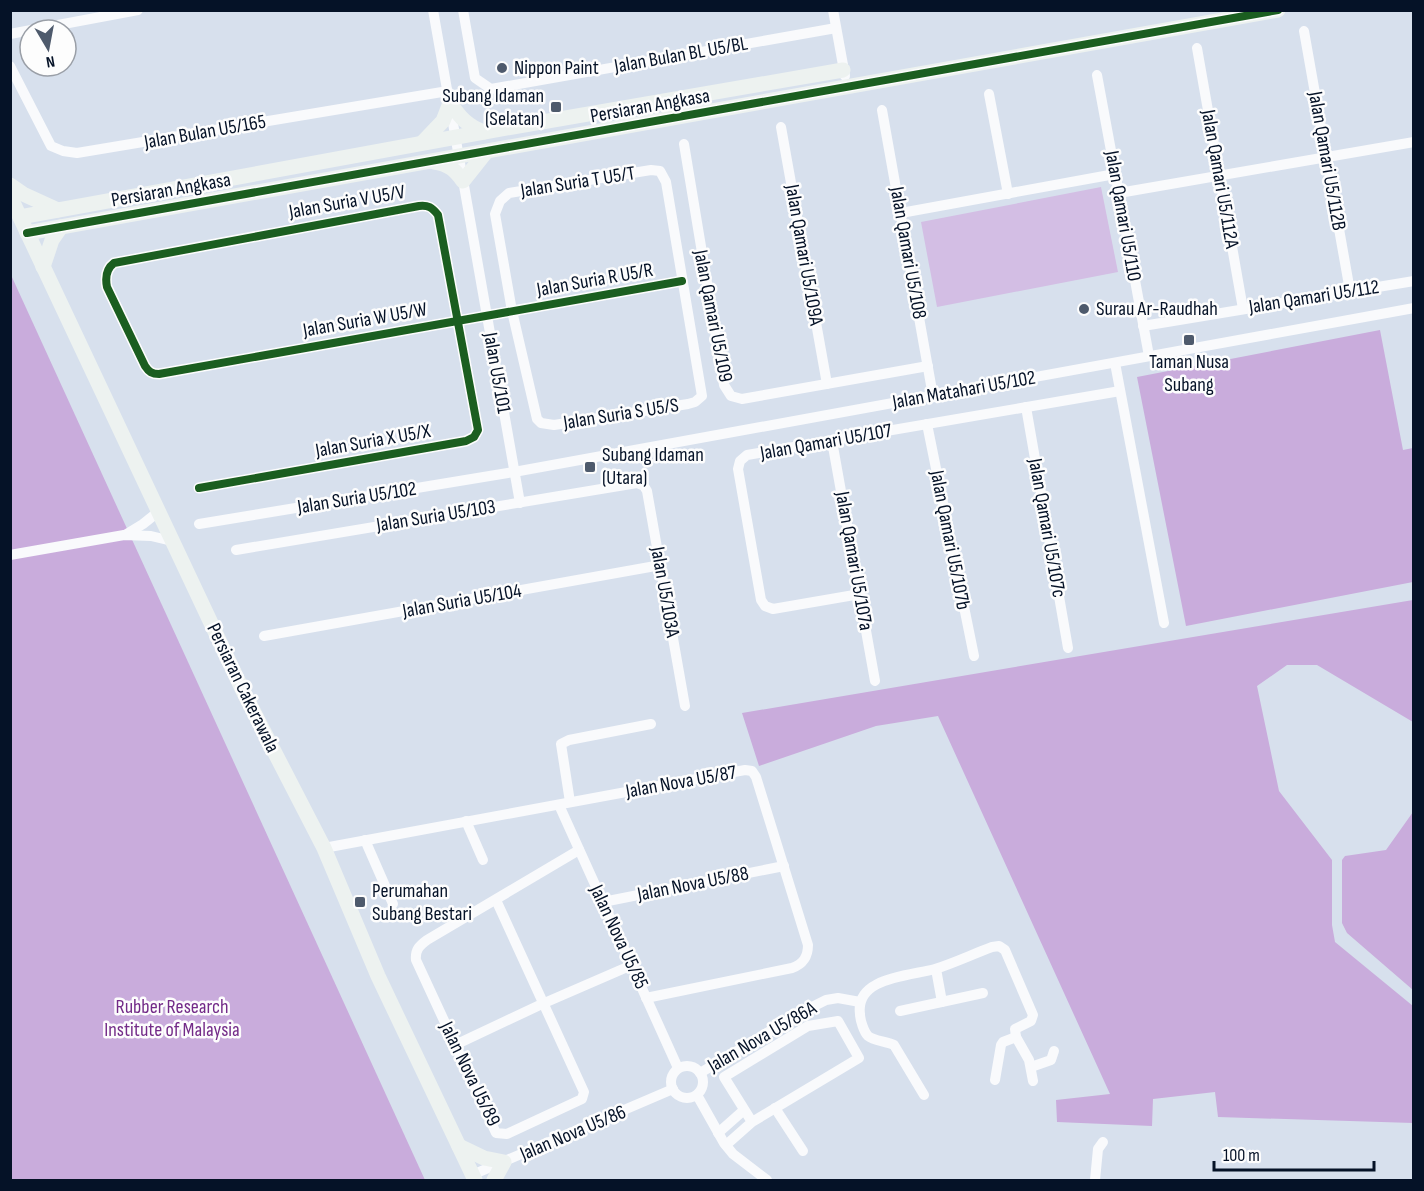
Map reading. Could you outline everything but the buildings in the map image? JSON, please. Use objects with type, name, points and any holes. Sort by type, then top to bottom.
[{"type":"street","points":[[10,34],[138,10]]},
{"type":"street","name":"Jalan U5/101","points":[[434,10],[520,503]]},
{"type":"street","name":"Jalan Bulan BL U5/BL","points":[[463,10],[476,78],[491,89],[836,28]]},
{"type":"street","points":[[833,10],[847,88]]},
{"type":"street","name":"Persiaran Angkasa","points":[[27,233],[1278,10]]},
{"type":"street","name":"Jalan Qamari U5/112B","points":[[1304,32],[1350,291]]},
{"type":"street","name":"Jalan Qamari U5/112A","points":[[1197,48],[1243,309]]},
{"type":"street","name":"Jalan Bulan U5/165","points":[[10,66],[51,146],[76,153],[449,97]]},
{"type":"street","name":"Persiaran Angkasa","points":[[20,218],[422,143],[843,70]]},
{"type":"street","name":"Jalan Qamari U5/110","points":[[1097,75],[1149,357]]},
{"type":"street","points":[[989,94],[1008,194]]},
{"type":"street","points":[[449,97],[461,119],[473,128],[484,132]]},
{"type":"street","points":[[422,143],[443,122],[449,97]]},
{"type":"street","name":"Jalan Qamari U5/108","points":[[882,110],[933,396]]},
{"type":"street","name":"Jalan Qamari U5/109A","points":[[781,127],[827,384]]},
{"type":"street","points":[[1119,193],[1413,142]]},
{"type":"street","name":"Jalan Qamari U5/109","points":[[684,144],[703,266],[727,391],[731,396],[742,399],[928,366]]},
{"type":"street","points":[[427,162],[446,163],[456,171],[463,182],[486,152]]},
{"type":"street","name":"Jalan Suria T U5/T","points":[[512,310],[495,214],[500,201],[508,193],[651,170],[660,171],[666,182],[682,281]]},
{"type":"street","points":[[901,213],[1115,174]]},
{"type":"street","points":[[10,185],[23,194],[58,210]]},
{"type":"street","name":"Persiaran Cakerawala","points":[[10,196],[243,691],[324,848],[378,976],[473,1178]]},
{"type":"street","name":"Jalan Suria V U5/V","points":[[223,242],[427,206],[433,208],[438,215],[457,321]]},
{"type":"street","points":[[43,267],[52,240],[61,227]]},
{"type":"street","name":"Jalan Suria W U5/W","points":[[223,242],[114,263],[109,267],[106,273],[107,287],[150,373],[159,374],[487,315]]},
{"type":"street","name":"Jalan Suria R U5/R","points":[[487,315],[682,281]]},
{"type":"street","name":"Jalan Suria S U5/S","points":[[512,310],[537,419],[541,423],[554,425],[688,404],[699,400],[702,396],[682,281]]},
{"type":"street","name":"Jalan Qamari U5/112","points":[[1143,326],[1413,281]]},
{"type":"street","name":"Jalan Matahari U5/102","points":[[514,472],[1413,308]]},
{"type":"street","name":"Jalan Suria X U5/X","points":[[199,488],[466,441],[474,437],[478,430],[457,321]]},
{"type":"street","points":[[1115,363],[1164,623]]},
{"type":"street","name":"Jalan Qamari U5/107","points":[[860,594],[772,609],[765,606],[761,600],[738,469],[740,461],[747,455],[1120,391]]},
{"type":"street","name":"Jalan Qamari U5/107c","points":[[1026,407],[1068,648]]},
{"type":"street","name":"Jalan Qamari U5/107b","points":[[927,424],[974,656]]},
{"type":"street","name":"Jalan Qamari U5/107a","points":[[832,441],[875,681]]},
{"type":"street","name":"Jalan Suria U5/102","points":[[200,524],[514,472]]},
{"type":"street","name":"Jalan Suria U5/103","points":[[236,550],[637,483]]},
{"type":"street","name":"Jalan U5/103A","points":[[637,483],[648,491],[685,706]]},
{"type":"street","points":[[124,535],[158,512]]},
{"type":"street","points":[[10,555],[124,535],[152,536],[172,541]]},
{"type":"street","name":"Jalan Suria U5/104","points":[[264,636],[661,566]]},
{"type":"street","points":[[570,802],[561,744],[569,740],[651,724]]},
{"type":"street","name":"Jalan Nova U5/87","points":[[324,848],[748,770],[756,777],[808,945],[808,954],[804,962],[792,968],[646,998]]},
{"type":"street","name":"Jalan Nova U5/85","points":[[559,805],[678,1068]]},
{"type":"street","points":[[466,821],[483,860]]},
{"type":"street","points":[[365,840],[370,856],[393,904]]},
{"type":"street","name":"Jalan Nova U5/89","points":[[496,900],[584,1092],[584,1096],[507,1134],[496,1133],[416,960],[415,953],[419,946],[427,940],[579,850]]},
{"type":"street","name":"Jalan Nova U5/88","points":[[603,902],[784,866]]},
{"type":"street","points":[[924,1095],[894,1045],[866,1035],[860,1016],[860,1002],[871,988],[880,982],[936,969],[992,946],[999,946],[1005,950],[1033,1015],[1030,1021],[1015,1029],[1016,1037],[1031,1067],[1033,1081]]},
{"type":"street","points":[[455,1045],[632,965]]},
{"type":"street","points":[[936,969],[942,1002]]},
{"type":"street","points":[[900,1011],[983,993]]},
{"type":"street","name":"Jalan Nova U5/86A","points":[[700,1073],[826,1000],[838,998],[860,1002]]},
{"type":"street","points":[[726,1145],[752,1122],[859,1058],[838,1021],[808,1026],[724,1077],[752,1122]]},
{"type":"street","points":[[995,1080],[1000,1045],[1016,1037]]},
{"type":"street","points":[[1031,1067],[1051,1060],[1054,1051]]},
{"type":"street","points":[[687,1066],[697,1069],[700,1073],[702,1087],[697,1095],[681,1097],[673,1089],[671,1080],[678,1068],[687,1066]]},
{"type":"street","name":"Jalan Nova U5/86","points":[[473,1178],[504,1162],[673,1089]]},
{"type":"street","points":[[697,1095],[718,1133],[733,1154],[767,1180]]},
{"type":"street","points":[[775,1108],[803,1151]]},
{"type":"street","points":[[718,1133],[744,1110]]},
{"type":"street","points":[[1095,1180],[1098,1149],[1103,1142]]},
{"type":"street","points":[[459,1146],[484,1158],[504,1162],[494,1180]]},
{"type":"shaded area","points":[[1101,187],[1118,272],[937,307],[921,222]]},
{"type":"green space","name":"Rubber Research Institute of Malaysia","points":[[11,275],[425,1180],[11,1180]]},
{"type":"green space","points":[[1380,330],[1403,450],[1413,448],[1413,582],[1186,626],[1137,377]]},
{"type":"green space","points":[[1413,600],[1413,722],[1317,665],[1287,665],[1257,686],[1279,791],[1332,860],[1332,925],[1335,942],[1413,1006],[1413,1123],[1218,1117],[1215,1092],[1153,1099],[1152,1126],[1057,1122],[1056,1100],[1110,1094],[938,716],[876,726],[759,766],[742,713]]},
{"type":"green space","points":[[1413,812],[1413,990],[1347,933],[1342,923],[1342,860],[1345,856],[1386,850]]},
{"type":"cycle path","points":[[27,233],[1278,10]]},
{"type":"cycle path","points":[[199,488],[466,441],[474,437],[478,430],[438,215],[430,207],[419,206],[114,263],[107,274],[107,287],[145,366],[154,374],[159,374],[421,327],[486,315],[682,281]]},
{"type":"place","name":"Nippon Paint","points":[[502,68]]},
{"type":"place","name":"Subang Idaman (Selatan)","points":[[556,107]]},
{"type":"place","name":"Surau Ar-Raudhah","points":[[1084,309]]},
{"type":"place","name":"Taman Nusa Subang","points":[[1189,340]]},
{"type":"place","name":"Subang Idaman (Utara)","points":[[590,467]]},
{"type":"place","name":"Perumahan Subang Bestari","points":[[360,902]]}]
